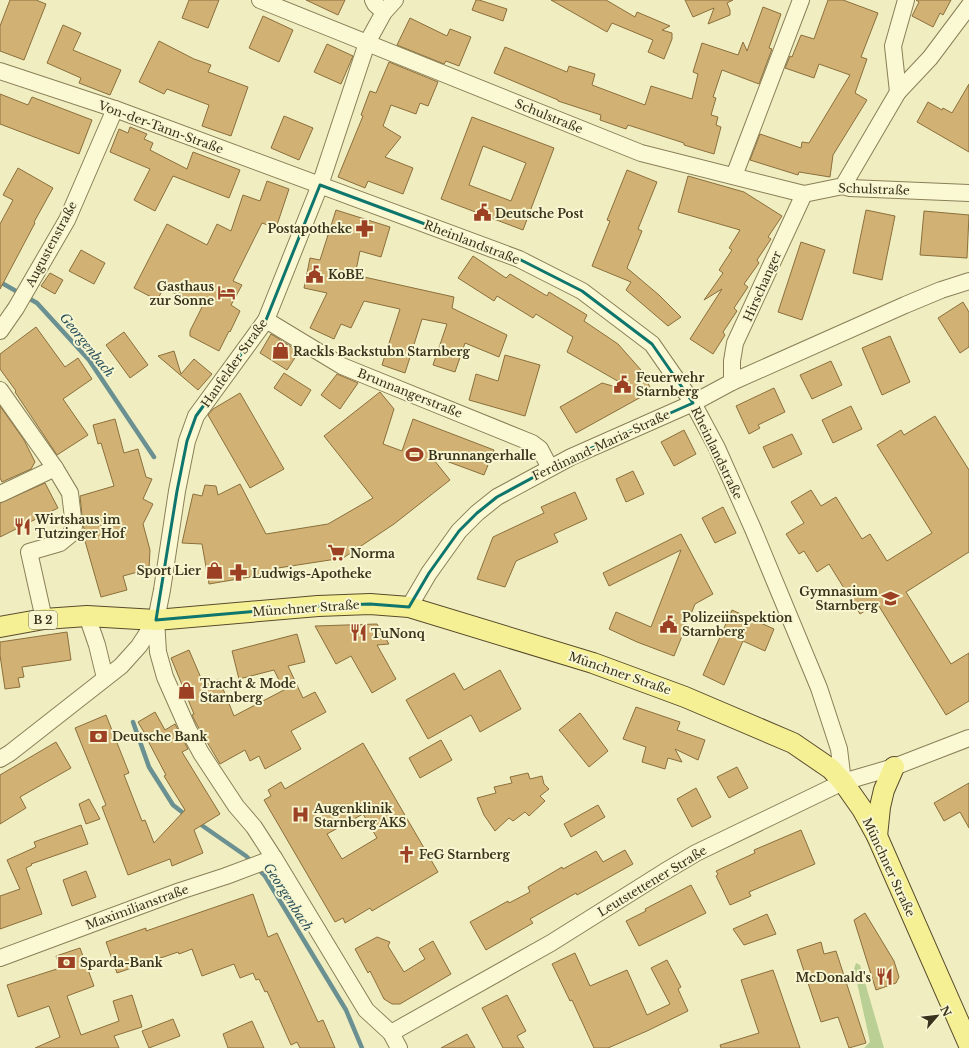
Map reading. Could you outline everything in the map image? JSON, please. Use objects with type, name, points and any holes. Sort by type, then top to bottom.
[{"type":"main road","name":"Münchner Straße","points":[[87,616],[156,620],[318,606],[370,604],[409,608],[593,663],[685,697],[793,743],[831,769],[843,782],[862,810],[877,836],[969,1046]]},
{"type":"main road","name":"B 2","points":[[0,627],[44,619],[87,616]]},
{"type":"main road","points":[[877,836],[880,807],[884,790],[894,767]]},
{"type":"street","name":"Schulstraße","points":[[260,0],[641,153],[804,194],[843,186],[850,188],[969,193]]},
{"type":"street","points":[[373,0],[384,12]]},
{"type":"street","name":"Hanfelder Straße","points":[[0,759],[10,754],[121,666],[138,646],[156,620],[162,590],[176,491],[187,441],[196,416],[266,320],[320,185],[367,43],[384,12],[395,0]]},
{"type":"street","points":[[734,176],[801,0]]},
{"type":"street","points":[[898,92],[892,46],[906,0]]},
{"type":"street","points":[[843,186],[898,92],[930,58],[969,6]]},
{"type":"street","name":"Von-der-Tann-Straße","points":[[0,71],[115,109],[320,185]]},
{"type":"street","name":"Augustenstraße","points":[[0,331],[16,308],[67,220],[115,109]]},
{"type":"street","name":"Rheinlandstraße","points":[[320,185],[519,259],[582,291],[652,344],[693,403],[717,448],[750,523],[819,688],[839,749],[843,782]]},
{"type":"street","name":"Hirschanger","points":[[732,382],[732,361],[735,344],[804,194]]},
{"type":"street","name":"Ferdinand-Maria-Straße","points":[[409,608],[429,573],[459,531],[477,513],[497,497],[571,457],[693,403],[732,382],[904,305],[941,290],[969,281]]},
{"type":"street","name":"Brunnangerstraße","points":[[266,320],[342,366],[532,443],[540,448],[550,468]]},
{"type":"street","points":[[0,390],[55,468],[70,493],[74,526],[71,534],[60,543],[29,552],[44,619]]},
{"type":"street","points":[[0,494],[55,468]]},
{"type":"street","points":[[87,616],[97,645],[105,678]]},
{"type":"street","points":[[156,620],[158,652],[165,677],[188,729],[201,753],[236,806],[254,827],[269,860],[366,1010],[392,1033],[399,1048]]},
{"type":"street","name":"Leutstettener Straße","points":[[392,1033],[551,943],[696,853],[843,782],[894,767],[969,738]]},
{"type":"street","name":"Maximilianstraße","points":[[0,958],[180,891],[269,860]]},
{"type":"highlighted area","points":[[320,185],[519,259],[582,291],[652,344],[693,403],[571,457],[497,497],[477,513],[459,531],[429,573],[409,607],[370,604],[318,606],[156,620],[177,491],[187,441],[196,416],[266,320]]},
{"type":"green space","points":[[856,963],[860,965],[884,1048],[864,1048],[870,1042],[854,969]]},
{"type":"building","points":[[10,0],[36,0],[46,4],[24,60],[0,51],[0,26]]},
{"type":"building","points":[[189,0],[219,0],[208,28],[182,18]]},
{"type":"building","points":[[306,0],[345,0],[338,15]]},
{"type":"building","points":[[476,0],[507,9],[503,21],[472,10]]},
{"type":"building","points":[[551,0],[606,0],[635,17],[637,12],[670,26],[662,30],[672,33],[672,39],[664,59],[648,52],[653,40],[612,23],[607,32]]},
{"type":"building","points":[[685,0],[733,0],[727,3],[730,10],[730,15],[708,24],[714,8],[693,17]]},
{"type":"building","points":[[828,0],[843,0],[878,13],[861,57],[867,59],[855,93],[867,100],[833,155],[830,177],[799,172],[798,175],[750,160],[760,134],[801,148],[802,142],[809,143],[850,75],[819,64],[814,78],[785,68],[790,56],[792,57],[801,35],[814,39]]},
{"type":"building","points":[[916,0],[951,0],[943,15],[940,13],[933,27],[912,16],[919,2]]},
{"type":"building","points":[[763,7],[781,14],[769,48],[772,49],[759,84],[722,70],[713,97],[716,98],[711,115],[718,117],[716,125],[721,127],[714,154],[628,125],[626,129],[600,120],[601,115],[558,101],[494,73],[505,47],[567,72],[569,66],[595,74],[592,85],[645,105],[651,86],[692,99],[698,74],[693,72],[702,43],[738,55],[743,42],[747,51]]},
{"type":"building","points":[[263,16],[293,30],[279,62],[249,48]]},
{"type":"building","points":[[410,18],[447,36],[450,29],[471,37],[459,66],[446,61],[444,64],[397,45]]},
{"type":"building","points":[[63,25],[81,33],[73,50],[121,70],[110,95],[79,83],[81,78],[47,63]]},
{"type":"building","points":[[159,41],[194,59],[211,65],[208,72],[248,87],[231,136],[202,126],[209,105],[167,89],[164,94],[139,82]]},
{"type":"building","points":[[327,44],[353,56],[341,84],[314,72]]},
{"type":"building","points":[[389,62],[438,82],[428,106],[420,103],[416,114],[391,105],[383,126],[401,137],[385,157],[413,168],[403,194],[368,181],[365,188],[338,177],[363,116],[361,115],[370,91],[376,93]]},
{"type":"building","points":[[969,84],[969,152],[917,122],[928,102],[942,110],[943,108],[952,113]]},
{"type":"building","points":[[0,94],[28,105],[32,97],[92,120],[79,154],[0,124]]},
{"type":"building","points":[[284,116],[313,128],[299,160],[271,148]]},
{"type":"building","points":[[472,117],[554,148],[523,230],[441,199]],"holes":[[[483,146],[526,163],[511,201],[469,185]]]},
{"type":"building","points":[[130,127],[147,134],[144,139],[153,143],[150,150],[187,169],[193,152],[240,170],[229,198],[173,176],[155,211],[134,200],[150,169],[110,152],[119,129],[128,133]]},
{"type":"building","points":[[18,168],[53,188],[0,289],[0,224],[13,200],[3,195]]},
{"type":"building","points":[[627,170],[657,182],[638,229],[642,231],[627,268],[659,295],[681,317],[668,326],[626,290],[631,282],[592,266],[610,221],[607,220]]},
{"type":"building","points":[[688,176],[744,192],[782,216],[768,237],[771,239],[757,260],[759,263],[744,284],[748,287],[734,308],[737,311],[723,332],[725,335],[713,354],[690,339],[722,289],[704,300],[723,273],[719,270],[732,250],[729,248],[740,230],[678,212]]},
{"type":"building","points":[[267,181],[289,189],[276,228],[262,223],[233,281],[242,285],[231,305],[240,311],[219,351],[190,336],[190,331],[202,307],[164,288],[157,300],[134,288],[167,224],[207,245],[217,224],[231,231],[243,195],[260,201]]},
{"type":"building","points":[[336,210],[390,227],[381,257],[360,251],[355,275],[454,297],[452,308],[507,335],[499,357],[465,343],[455,372],[433,365],[447,324],[422,319],[405,373],[382,365],[400,309],[364,301],[351,328],[341,324],[334,339],[310,328],[327,293],[304,288],[310,258],[320,260]]},
{"type":"building","points":[[866,210],[895,216],[882,280],[853,273]]},
{"type":"building","points":[[924,211],[969,215],[967,258],[920,255]]},
{"type":"building","points":[[801,242],[825,250],[802,320],[778,312]]},
{"type":"building","points":[[81,250],[105,263],[94,284],[69,271]]},
{"type":"building","points":[[473,256],[506,278],[510,274],[547,296],[549,292],[587,315],[584,321],[618,344],[641,370],[652,391],[576,433],[560,407],[602,383],[627,390],[628,387],[567,352],[573,337],[536,314],[533,318],[497,296],[494,301],[458,278]]},
{"type":"building","points":[[50,273],[63,280],[55,294],[41,286]]},
{"type":"building","points":[[963,302],[969,312],[969,347],[960,353],[938,318]]},
{"type":"building","points":[[36,327],[65,367],[78,358],[92,379],[63,399],[88,435],[57,455],[0,369],[0,354]]},
{"type":"building","points":[[124,332],[148,365],[130,378],[106,345]]},
{"type":"building","name":"Rackls Backstubn Starnberg","points":[[271,334],[298,351],[287,370],[260,353]]},
{"type":"building","points":[[890,336],[910,382],[882,395],[862,348]]},
{"type":"building","points":[[174,351],[181,374],[194,359],[212,374],[198,390],[158,356]]},
{"type":"building","points":[[505,355],[540,365],[525,416],[469,400],[476,374],[498,381]]},
{"type":"building","points":[[831,361],[842,385],[812,399],[800,375]]},
{"type":"building","points":[[284,373],[311,390],[301,406],[274,388]]},
{"type":"building","points":[[337,374],[358,383],[340,409],[321,395]]},
{"type":"building","points":[[774,388],[785,412],[758,425],[760,428],[749,434],[736,406]]},
{"type":"building","points":[[380,392],[394,409],[383,444],[402,451],[413,419],[494,450],[484,475],[430,455],[450,480],[394,524],[343,558],[278,568],[279,572],[209,584],[202,544],[182,543],[193,494],[202,496],[205,485],[216,486],[218,495],[240,484],[266,534],[328,524],[373,498],[324,436]]},
{"type":"building","points":[[240,393],[284,469],[250,488],[208,415],[213,409]]},
{"type":"building","points":[[0,406],[24,440],[35,462],[31,469],[2,482],[0,478]]},
{"type":"building","points":[[851,406],[862,429],[833,443],[822,420]]},
{"type":"building","points":[[935,416],[969,470],[969,552],[906,592],[951,664],[969,653],[969,701],[946,715],[877,603],[860,614],[829,564],[817,572],[804,551],[799,554],[786,534],[804,523],[791,502],[811,490],[821,506],[836,497],[862,539],[870,534],[887,561],[932,533],[877,445],[901,430],[904,435]]},
{"type":"building","points":[[115,419],[124,453],[138,449],[146,477],[152,479],[143,499],[153,504],[143,524],[150,550],[149,569],[123,576],[127,590],[101,597],[83,534],[86,533],[83,526],[80,496],[114,486],[101,443],[98,444],[93,425]]},
{"type":"building","points":[[684,430],[696,454],[674,466],[661,442]]},
{"type":"building","points":[[792,434],[802,454],[773,468],[763,447]]},
{"type":"building","points":[[633,471],[644,494],[626,502],[616,479]]},
{"type":"building","points":[[45,483],[58,508],[0,537],[0,503]]},
{"type":"building","points":[[575,492],[587,519],[554,534],[558,542],[516,561],[505,587],[477,579],[493,537],[544,513],[541,507]]},
{"type":"building","points":[[723,507],[736,533],[715,543],[702,518]]},
{"type":"building","points":[[681,534],[713,594],[695,604],[674,656],[637,642],[609,629],[616,612],[651,627],[681,550],[609,586],[603,573]]},
{"type":"building","points":[[732,610],[774,629],[765,651],[743,641],[724,685],[703,675]]},
{"type":"building","points":[[377,624],[389,644],[377,645],[396,679],[372,693],[351,656],[336,664],[315,626]]},
{"type":"building","points":[[67,632],[71,660],[22,667],[24,677],[18,678],[20,687],[5,689],[0,655],[0,642]]},
{"type":"building","points":[[297,634],[305,662],[288,666],[303,698],[315,692],[326,712],[291,731],[301,749],[265,769],[259,756],[250,761],[245,750],[220,764],[192,715],[194,714],[171,658],[189,650],[204,685],[219,679],[234,716],[284,690],[274,670],[239,679],[232,651]]},
{"type":"building","points":[[500,670],[521,709],[480,732],[471,715],[428,739],[406,700],[454,673],[464,690]]},
{"type":"building","points":[[636,707],[680,722],[677,730],[705,740],[698,760],[675,749],[682,762],[668,758],[665,769],[642,762],[646,747],[623,739]]},
{"type":"building","points":[[155,712],[165,730],[175,724],[188,749],[182,752],[220,814],[194,830],[203,853],[172,866],[170,859],[128,875],[102,807],[106,805],[75,728],[106,715],[129,773],[124,775],[142,821],[145,820],[154,843],[185,810],[164,776],[166,775],[138,722]]},
{"type":"building","points":[[580,713],[608,751],[589,767],[559,730]]},
{"type":"building","points":[[441,740],[452,760],[420,778],[409,758]]},
{"type":"building","points":[[56,742],[71,768],[20,797],[26,808],[0,824],[0,775]]},
{"type":"building","points":[[363,743],[438,872],[372,911],[370,908],[345,923],[343,918],[335,922],[264,800],[271,796],[268,790],[281,782],[285,789]],"holes":[[[363,814],[377,838],[342,859],[327,834]]]},
{"type":"building","points":[[737,767],[748,788],[729,798],[717,777]]},
{"type":"building","points":[[528,773],[530,779],[542,776],[544,784],[549,789],[540,796],[545,801],[529,816],[525,812],[513,821],[509,818],[495,831],[484,815],[477,798],[496,793],[494,787],[512,783],[510,777]]},
{"type":"building","points":[[969,783],[969,828],[960,812],[944,821],[934,803]]},
{"type":"building","points":[[696,788],[711,817],[692,827],[677,799]]},
{"type":"building","points":[[89,799],[100,819],[86,824],[79,804]]},
{"type":"building","points":[[598,805],[605,817],[571,837],[564,824]]},
{"type":"building","points":[[81,825],[88,844],[31,864],[32,865],[26,868],[42,914],[0,929],[0,896],[20,889],[7,860],[36,847],[34,842]]},
{"type":"building","points":[[801,830],[815,864],[749,892],[751,896],[730,905],[716,876],[718,874],[716,871],[755,853],[754,850]]},
{"type":"building","points":[[625,850],[633,864],[577,895],[576,893],[530,919],[533,923],[486,950],[470,922],[508,901],[509,903],[530,892],[528,887],[562,867],[563,869],[596,851],[603,862]]},
{"type":"building","points":[[86,871],[96,897],[72,906],[63,880]]},
{"type":"building","points":[[691,885],[706,913],[639,946],[626,921],[646,911],[645,909]]},
{"type":"building","points":[[253,894],[268,937],[277,933],[318,1022],[323,1020],[335,1048],[300,1048],[297,1042],[291,1045],[267,991],[265,992],[259,979],[256,980],[253,973],[240,978],[234,964],[202,976],[192,949],[179,954],[178,952],[117,973],[106,942],[146,928],[146,931]]},
{"type":"building","points":[[865,913],[894,961],[899,977],[896,983],[876,990],[854,920]]},
{"type":"building","points":[[767,914],[776,934],[744,945],[733,929]]},
{"type":"building","points":[[377,937],[390,942],[388,946],[404,972],[425,959],[419,949],[433,941],[451,974],[400,1004],[392,1004],[384,999],[370,971],[368,973],[355,949]]},
{"type":"building","points":[[821,942],[824,954],[836,951],[866,1043],[849,1048],[838,1017],[821,1022],[797,950]]},
{"type":"building","points":[[80,948],[94,986],[67,996],[81,1035],[119,1021],[113,1001],[132,995],[142,1027],[114,1036],[119,1048],[35,1048],[60,1037],[49,1006],[18,1017],[7,985],[60,968],[56,956]]},
{"type":"building","points":[[575,953],[590,986],[627,970],[647,1015],[670,1004],[651,968],[667,960],[681,987],[678,989],[688,1011],[608,1048],[594,1048],[572,1000],[570,1001],[552,964]]},
{"type":"building","points":[[773,970],[800,1048],[721,1048],[720,1045],[759,1033],[741,980]]},
{"type":"building","points":[[507,995],[526,1031],[517,1036],[524,1048],[503,1048],[482,1008]]},
{"type":"building","points":[[173,1019],[180,1036],[149,1048],[142,1031]]},
{"type":"building","points":[[252,1021],[264,1048],[228,1048],[223,1034]]},
{"type":"building","points":[[467,1034],[475,1048],[441,1048]]},
{"type":"waterway","name":"Georgenbach","points":[[0,282],[37,303],[89,360],[154,457]]},
{"type":"waterway","name":"Georgenbach","points":[[133,722],[149,767],[173,805],[187,816]]},
{"type":"waterway","name":"Georgenbach","points":[[197,822],[246,856],[252,862]]},
{"type":"waterway","name":"Georgenbach","points":[[257,868],[265,876],[346,1010],[362,1048]]},
{"type":"place","name":"Deutsche Post","points":[[482,213]]},
{"type":"place","name":"Postapotheke","points":[[365,228]]},
{"type":"place","name":"KoBE","points":[[315,274]]},
{"type":"place","name":"Gasthaus zur Sonne","points":[[227,293]]},
{"type":"place","name":"Rackls Backstubn Starnberg","points":[[280,351]]},
{"type":"place","name":"Feuerwehr Starnberg","points":[[623,384]]},
{"type":"place","name":"Brunnangerhalle","points":[[415,455]]},
{"type":"place","name":"Wirtshaus im Tutzinger Hof","points":[[22,526]]},
{"type":"place","name":"Norma","points":[[337,553]]},
{"type":"place","name":"Sport Lier","points":[[214,570]]},
{"type":"place","name":"Ludwigs-Apotheke","points":[[239,573]]},
{"type":"place","name":"Gymnasium Starnberg","points":[[891,598]]},
{"type":"place","name":"Polizeiinspektion Starnberg","points":[[669,624]]},
{"type":"place","name":"TuNonq","points":[[358,633]]},
{"type":"place","name":"Tracht & Mode Starnberg","points":[[187,690]]},
{"type":"place","name":"Deutsche Bank","points":[[99,736]]},
{"type":"place","name":"Augenklinik Starnberg AKS","points":[[301,815]]},
{"type":"place","name":"FeG Starnberg","points":[[406,854]]},
{"type":"place","name":"Sparda-Bank","points":[[67,962]]},
{"type":"place","name":"McDonald's","points":[[884,977]]}]
